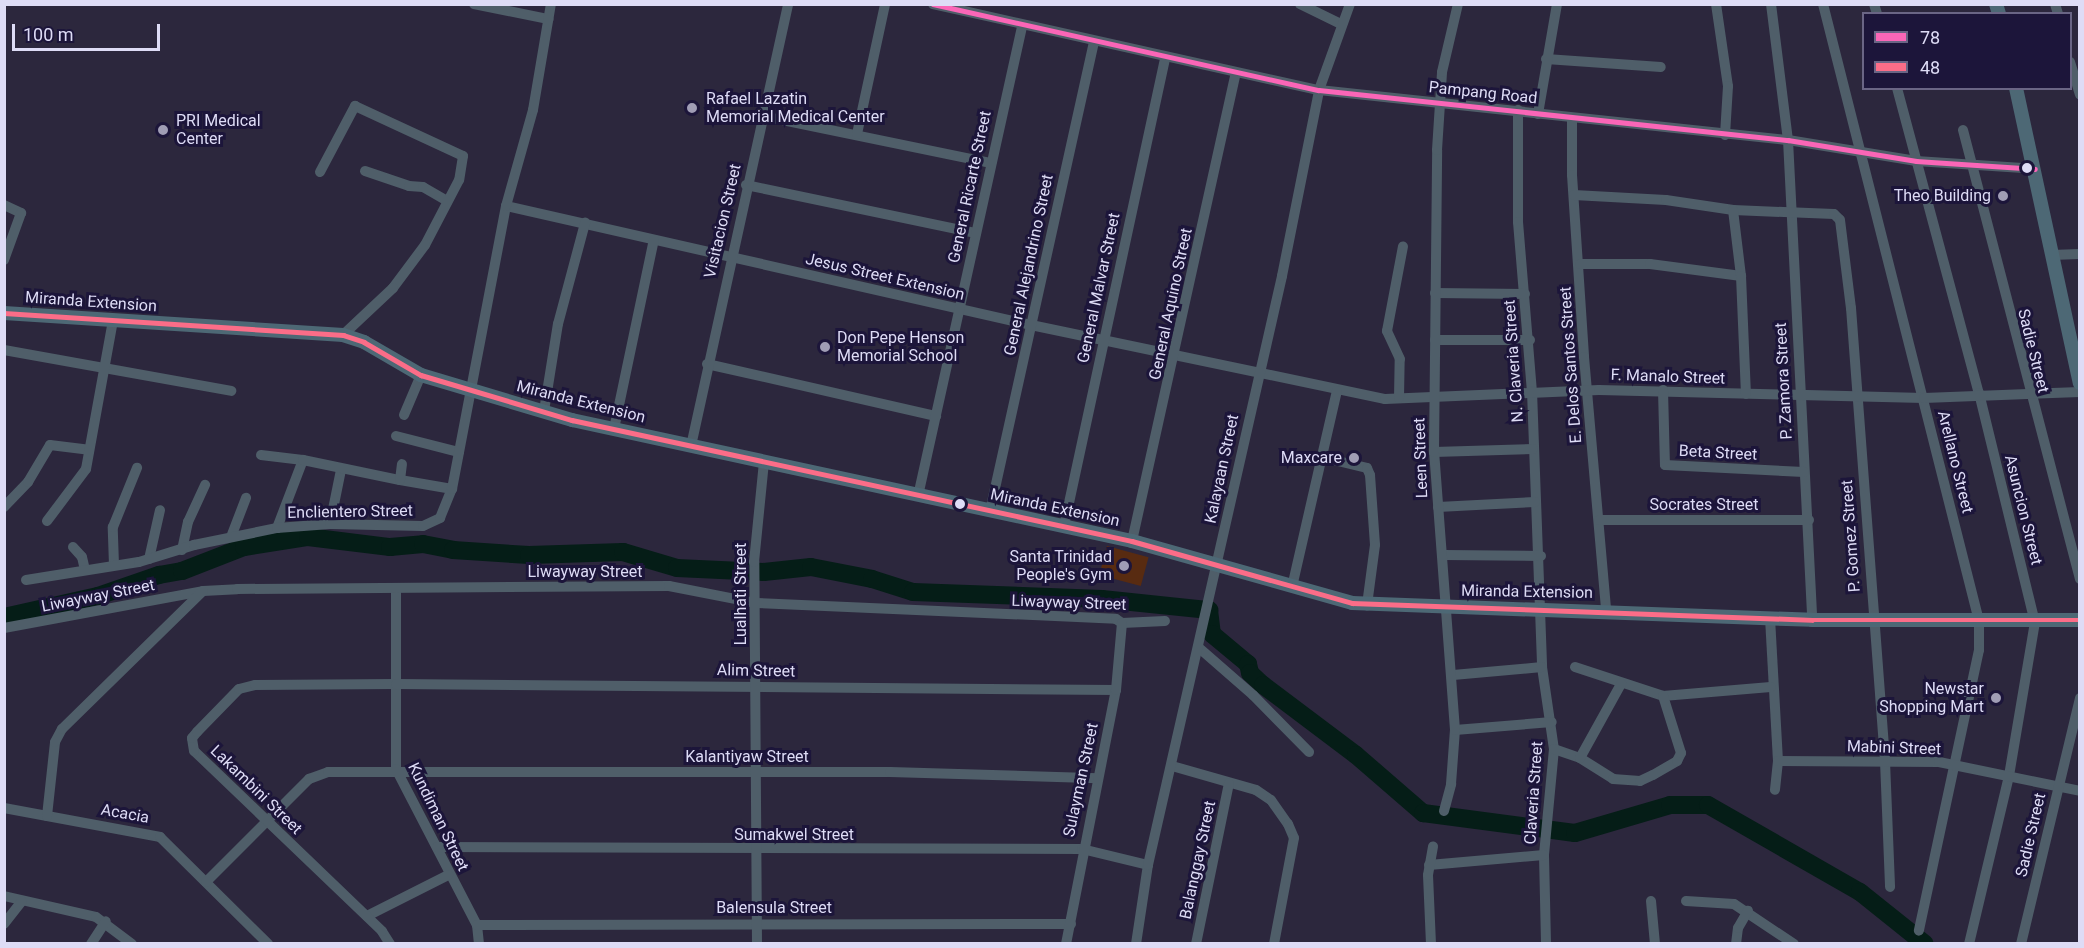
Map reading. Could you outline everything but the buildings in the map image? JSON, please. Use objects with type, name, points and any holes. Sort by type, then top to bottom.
[{"type":"main road","points":[[2016,90],[2079,383]]},
{"type":"main road","name":"Miranda Extension","points":[[4,313],[343,335],[364,342],[421,375],[544,411],[614,429],[1132,541],[1292,587],[1366,605],[1606,610],[1812,620],[2036,622],[2079,620]]},
{"type":"street","points":[[474,4],[548,19]]},
{"type":"street","name":"Enclientero Street","points":[[26,580],[149,559],[231,537],[277,528],[330,524],[430,525],[440,518],[452,489],[507,206],[533,110],[551,4]]},
{"type":"street","name":"Visitacion Street","points":[[691,446],[746,185],[788,4]]},
{"type":"street","points":[[857,134],[885,4]]},
{"type":"street","name":"Pampang Road","points":[[933,4],[1318,90],[1788,140],[1861,154],[1916,161],[1973,167],[2035,169]]},
{"type":"street","points":[[1300,4],[1341,24]]},
{"type":"street","name":"Kalayaan Street","points":[[1136,944],[1148,865],[1217,565],[1257,373],[1282,276],[1318,90],[1350,4]]},
{"type":"street","name":"Leen Street","points":[[1444,811],[1451,784],[1455,730],[1444,555],[1434,452],[1435,292],[1439,103],[1442,72],[1458,4]]},
{"type":"street","points":[[1538,114],[1557,4]]},
{"type":"street","points":[[1716,4],[1728,86],[1725,135]]},
{"type":"street","points":[[1771,4],[1788,140]]},
{"type":"street","name":"Arellano Street","points":[[1823,4],[1924,398],[1981,636],[1956,767],[1919,931]]},
{"type":"street","name":"General Ricarte Street","points":[[918,496],[1022,25]]},
{"type":"street","name":"General Alejandrino Street","points":[[990,511],[1094,41]]},
{"type":"street","name":"General Malvar Street","points":[[1064,526],[1165,57]]},
{"type":"street","points":[[1546,59],[1661,67]]},
{"type":"street","points":[[2072,69],[2079,95]]},
{"type":"street","name":"General Aquino Street","points":[[1132,541],[1176,356],[1236,73]]},
{"type":"street","name":"Asuncion Street","points":[[1898,90],[1979,393],[2036,622],[2009,776],[1969,944]]},
{"type":"street","points":[[320,172],[352,108],[358,105],[463,156],[459,180],[425,245],[403,276],[343,335]]},
{"type":"street","name":"N. Claveria Street","points":[[1518,110],[1518,222],[1530,340],[1535,502],[1541,556],[1542,609]]},
{"type":"street","points":[[762,117],[857,134],[991,163]]},
{"type":"street","name":"E. Delos Santos Street","points":[[1572,118],[1574,195],[1606,610]]},
{"type":"street","name":"Sadie Street","points":[[1963,130],[2028,392],[2079,579]]},
{"type":"street","name":"P. Zamora Street","points":[[1788,140],[1789,213],[1804,472],[1809,520],[1812,620]]},
{"type":"street","points":[[365,171],[423,187],[447,201]]},
{"type":"street","points":[[746,185],[976,233]]},
{"type":"street","points":[[1574,195],[1666,200],[1733,210],[1789,213]]},
{"type":"street","points":[[4,205],[21,213],[4,260]]},
{"type":"street","name":"Jesus Street Extension","points":[[507,206],[958,309],[1257,373]]},
{"type":"street","points":[[1733,210],[1740,276],[1746,394]]},
{"type":"street","name":"P. Gomez Street","points":[[1789,213],[1834,214],[1840,219],[1872,619],[1886,760],[1890,887]]},
{"type":"street","points":[[544,411],[558,324],[585,223]]},
{"type":"street","points":[[614,429],[654,240]]},
{"type":"street","points":[[1399,398],[1400,359],[1387,331],[1403,246]]},
{"type":"street","points":[[2051,255],[2079,254]]},
{"type":"street","points":[[1580,264],[1650,264],[1740,276]]},
{"type":"street","points":[[1435,292],[1524,294]]},
{"type":"street","points":[[47,521],[86,469],[113,320]]},
{"type":"street","points":[[1435,340],[1530,340]]},
{"type":"street","points":[[4,350],[231,392]]},
{"type":"street","points":[[707,364],[936,417]]},
{"type":"street","name":"F. Manalo Street","points":[[1257,373],[1337,391],[1399,398],[1588,390],[1662,390],[1801,397],[1924,398],[1979,393],[2079,392]]},
{"type":"street","points":[[404,415],[421,375]]},
{"type":"street","name":"Beta Street","points":[[1662,390],[1665,465],[1804,472]]},
{"type":"street","points":[[1292,587],[1337,391]]},
{"type":"street","points":[[396,436],[459,452]]},
{"type":"street","points":[[4,507],[28,482],[50,445],[89,450]]},
{"type":"street","points":[[1434,452],[1533,449]]},
{"type":"street","points":[[261,455],[303,460],[341,470],[452,489]]},
{"type":"street","points":[[1321,457],[1366,468],[1370,475],[1375,545],[1366,605]]},
{"type":"street","points":[[277,528],[303,460]]},
{"type":"street","name":"Lualhati Street","points":[[757,944],[754,562],[764,461]]},
{"type":"street","points":[[399,480],[402,464]]},
{"type":"street","points":[[114,565],[113,527],[137,468]]},
{"type":"street","points":[[330,524],[341,470]]},
{"type":"street","points":[[182,550],[188,522],[205,485]]},
{"type":"street","points":[[231,537],[246,498]]},
{"type":"street","points":[[1438,507],[1535,502]]},
{"type":"street","points":[[149,559],[160,510]]},
{"type":"street","name":"Socrates Street","points":[[1599,520],[1809,520]]},
{"type":"street","points":[[73,547],[82,557],[85,570]]},
{"type":"street","points":[[1444,555],[1541,556]]},
{"type":"street","name":"Liwayway Street","points":[[4,628],[203,591],[669,586],[756,603],[1116,620],[1122,623],[1165,621]]},
{"type":"street","name":"Kundiman Street","points":[[396,589],[396,769],[437,847],[448,875],[477,925],[479,944]]},
{"type":"street","points":[[47,816],[55,742],[62,729],[203,591]]},
{"type":"street","name":"Claveria Street","points":[[1542,609],[1542,667],[1552,722],[1554,749],[1544,855],[1546,944]]},
{"type":"street","points":[[1770,618],[1771,687],[1778,761],[1775,790]]},
{"type":"street","name":"Sulayman Street","points":[[1066,944],[1082,849],[1116,690],[1122,623]]},
{"type":"street","points":[[1198,647],[1254,694],[1310,752]]},
{"type":"street","points":[[1453,675],[1542,667]]},
{"type":"street","points":[[1575,667],[1663,696],[1771,687]]},
{"type":"street","name":"Alim Street","points":[[396,684],[756,685],[1116,690]]},
{"type":"street","name":"Lakambini Street","points":[[390,944],[367,916],[194,751],[192,738],[246,685],[396,684]]},
{"type":"street","points":[[1580,758],[1621,684]]},
{"type":"street","points":[[1554,749],[1580,758],[1602,773],[1627,781],[1640,781],[1677,761],[1681,753],[1663,696]]},
{"type":"street","name":"Sadie Street","points":[[2021,944],[2079,698]]},
{"type":"street","points":[[1455,730],[1552,722]]},
{"type":"street","name":"Mabini Street","points":[[1778,761],[1939,762],[2079,791]]},
{"type":"street","points":[[1172,766],[1256,790],[1270,801],[1294,838],[1274,944]]},
{"type":"street","name":"Kalantiyaw Street","points":[[206,882],[317,774],[396,769],[1098,778]]},
{"type":"street","name":"Balanggay Street","points":[[1196,944],[1229,783]]},
{"type":"street","name":"Acacia","points":[[4,808],[160,837],[268,944]]},
{"type":"street","points":[[1431,944],[1429,865],[1433,846]]},
{"type":"street","name":"Sumakwel Street","points":[[437,847],[755,850],[1082,849],[1148,865]]},
{"type":"street","points":[[1429,865],[1544,855]]},
{"type":"street","points":[[367,916],[448,875]]},
{"type":"street","points":[[4,896],[106,921],[132,944]]},
{"type":"street","points":[[1686,900],[1725,902],[1748,911],[1794,944]]},
{"type":"street","points":[[4,924],[22,901]]},
{"type":"street","points":[[1651,901],[1654,944]]},
{"type":"street","points":[[1736,944],[1737,928],[1748,911]]},
{"type":"street","points":[[91,944],[106,921]]},
{"type":"street","name":"Balensula Street","points":[[477,925],[757,922],[1071,924]]},
{"type":"shaded area","name":"Santa Trinidad People's Gym","points":[[1107,546],[1149,557],[1141,586],[1099,575]]},
{"type":"waterway","points":[[4,617],[98,596],[159,575],[182,571],[244,547],[308,537],[390,547],[423,544],[453,550],[529,555],[623,552],[677,568],[764,572],[811,567],[872,579],[913,592],[1102,599],[1209,610],[1212,634],[1248,664],[1250,673],[1356,755],[1423,813],[1575,833],[1670,805],[1708,805],[1860,892],[1925,944]]},
{"type":"transit line","name":"78","points":[[933,4],[1319,90],[1788,140],[1916,161],[2035,169]]},
{"type":"transit line","name":"48","points":[[4,313],[343,335],[364,342],[421,375],[572,420],[1132,541],[1352,603],[1812,620],[2080,620]]},
{"type":"place","name":"Rafael Lazatin Memorial Medical Center","points":[[692,108]]},
{"type":"place","name":"PRI Medical Center","points":[[163,130]]},
{"type":"place","name":"Theo Building","points":[[2003,196]]},
{"type":"place","name":"Don Pepe Henson Memorial School","points":[[825,347]]},
{"type":"place","name":"Maxcare","points":[[1354,458]]},
{"type":"place","name":"Santa Trinidad People's Gym","points":[[1124,566]]},
{"type":"place","name":"Newstar Shopping Mart","points":[[1996,698]]}]
